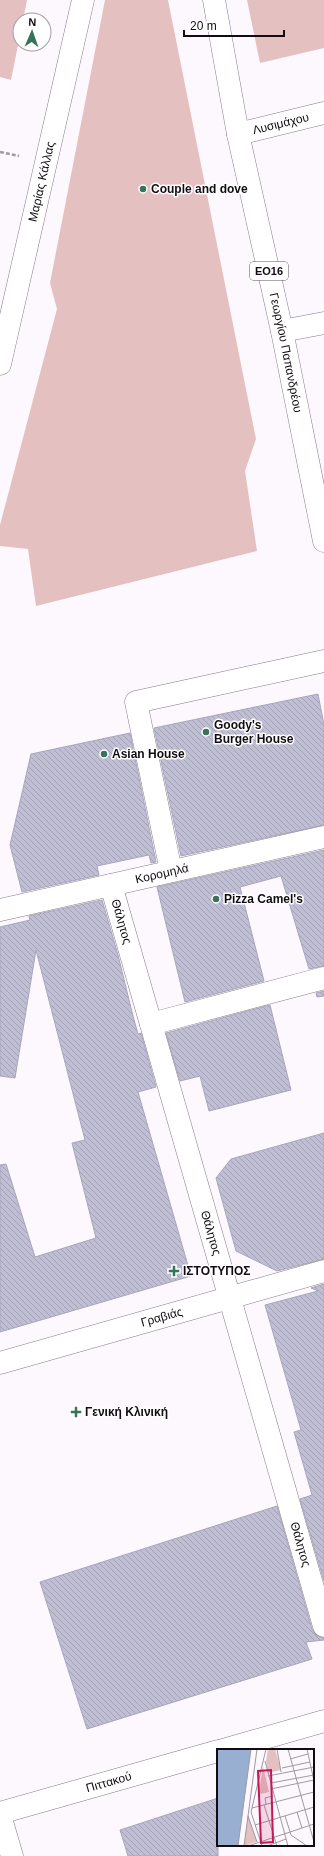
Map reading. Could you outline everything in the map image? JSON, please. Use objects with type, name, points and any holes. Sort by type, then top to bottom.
[{"type":"street","name":"Μαρίας Κάλλας","points":[[0,364],[83,0]]},
{"type":"street","name":"Γεωργίου Παπανδρέου","points":[[214,0],[238,134],[318,482],[324,541]]},
{"type":"street","name":"Λυσιμάχου","points":[[238,134],[324,113]]},
{"type":"street","points":[[282,330],[324,323]]},
{"type":"street","points":[[171,872],[136,702],[324,661]]},
{"type":"street","name":"Κορομηλά","points":[[0,910],[324,837]]},
{"type":"street","name":"Θάλητος","points":[[112,885],[324,1626]]},
{"type":"street","points":[[152,1024],[324,978]]},
{"type":"street","name":"Γραβιάς","points":[[0,1363],[324,1271]]},
{"type":"street","points":[[226,1749],[324,1721]]},
{"type":"street","name":"Πιττακού","points":[[0,1814],[217,1751]]},
{"type":"street","points":[[0,1814],[12,1856]]},
{"type":"shaded area","points":[[0,0],[27,0],[25,12],[12,12],[12,52],[17,52],[11,80],[0,77]]},
{"type":"shaded area","points":[[105,0],[168,0],[256,439],[245,471],[257,551],[36,606],[28,549],[0,546],[0,525],[57,309],[50,283]]},
{"type":"shaded area","points":[[247,0],[324,0],[324,48],[260,63]]},
{"type":"building","points":[[318,694],[324,725],[324,825],[181,856],[154,728]]},
{"type":"building","points":[[130,733],[156,862],[151,863],[149,855],[97,866],[99,875],[22,892],[10,845],[31,754]]},
{"type":"building","points":[[324,850],[324,966],[309,969],[281,876],[240,887],[264,981],[185,1002],[157,887]]},
{"type":"building","points":[[102,900],[138,1034],[141,1033],[156,1087],[138,1092],[191,1276],[0,1332],[0,1165],[6,1164],[35,1257],[96,1238],[72,1143],[85,1140],[36,950],[15,1078],[0,1076],[0,927],[30,920],[29,916]]},
{"type":"building","points":[[324,991],[324,996],[317,997],[316,993]]},
{"type":"building","points":[[270,1005],[291,1090],[209,1111],[200,1076],[180,1081],[166,1033]]},
{"type":"building","points":[[324,1133],[324,1259],[277,1271],[236,1251],[216,1178],[231,1159]]},
{"type":"building","points":[[324,1284],[324,1581],[300,1499],[312,1495],[294,1432],[301,1430],[265,1305],[318,1291],[311,1288]]},
{"type":"building","points":[[277,1506],[312,1629],[316,1635],[324,1638],[324,1640],[306,1642],[312,1659],[87,1729],[40,1582]]},
{"type":"building","points":[[217,1798],[218,1856],[128,1856],[120,1830]]},
{"type":"place","name":"Couple and dove","points":[[143,189]]},
{"type":"place","name":"Goody's Burger House","points":[[206,732]]},
{"type":"place","name":"Asian House","points":[[104,754]]},
{"type":"place","name":"Pizza Camel's","points":[[216,899]]},
{"type":"place","name":"ΙΣΤΟΤΥΠΟΣ","points":[[174,1271]]},
{"type":"place","name":"Γενική Κλινική","points":[[76,1412]]}]
